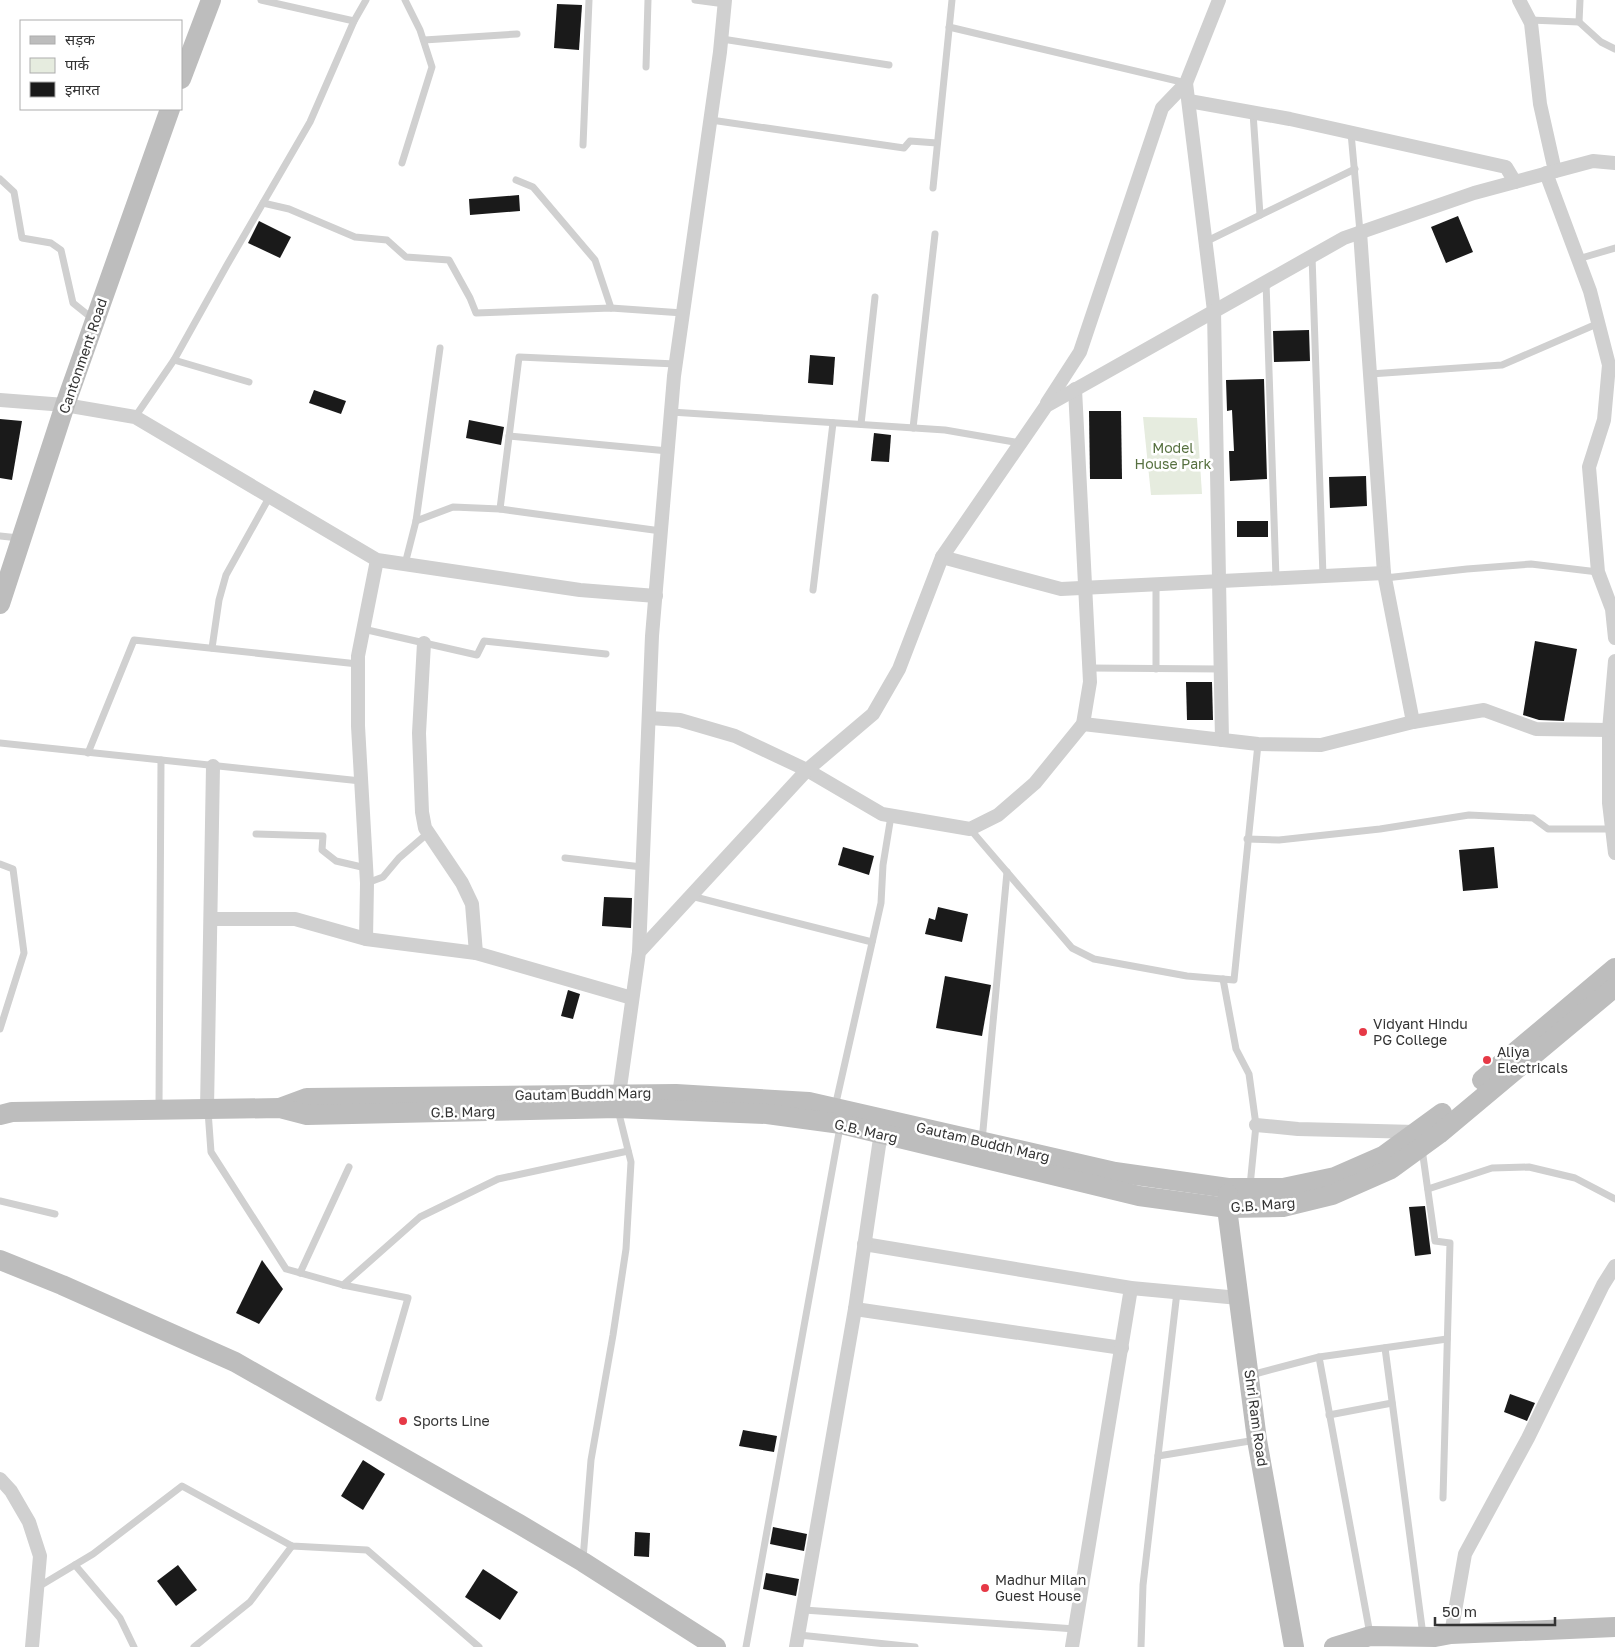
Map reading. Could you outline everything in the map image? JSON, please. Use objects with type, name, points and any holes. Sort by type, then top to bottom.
[{"type":"street","points":[[182,77],[211,0]]},
{"type":"street","points":[[639,952],[807,770],[873,714],[898,669],[942,557],[1046,406],[1080,352],[1162,108],[1186,83],[1219,0]]},
{"type":"street","points":[[1520,0],[1530,20],[1540,104],[1551,172],[1590,291],[1609,365],[1604,420],[1588,467],[1598,572],[1612,609],[1615,638]]},
{"type":"street","points":[[619,1101],[639,952],[652,636],[671,412],[683,312],[722,39],[725,2]]},
{"type":"street","points":[[1186,83],[1214,311],[1222,740]]},
{"type":"street","points":[[1188,101],[1351,133],[1506,167],[1515,182]]},
{"type":"street","name":"Cantonment Road","points":[[0,604],[65,405],[170,110]]},
{"type":"street","points":[[1046,406],[1344,238],[1474,193],[1593,160],[1615,163]]},
{"type":"street","points":[[1360,232],[1385,575],[1413,722]]},
{"type":"street","points":[[649,718],[680,720],[735,736],[807,770],[882,814],[970,829],[998,816],[1034,783],[1083,724],[1090,682],[1075,389]]},
{"type":"street","points":[[0,400],[65,405],[135,417],[377,560],[580,590],[656,596]]},
{"type":"street","points":[[942,557],[1061,589],[1276,578],[1385,575]]},
{"type":"street","points":[[366,939],[367,883],[358,726],[358,664],[377,560]]},
{"type":"street","points":[[424,642],[419,733],[422,812],[425,828],[462,883],[472,904],[476,953]]},
{"type":"street","points":[[1615,661],[1609,730],[1610,803],[1615,853]]},
{"type":"street","points":[[1083,724],[1258,744],[1321,746],[1413,722],[1484,710],[1536,729],[1609,730]]},
{"type":"street","points":[[207,1109],[213,766]]},
{"type":"street","points":[[211,919],[295,919],[366,939],[476,953],[632,998]]},
{"type":"street","name":"Gautam Buddh Marg","points":[[882,1126],[982,1141],[1115,1172],[1228,1188],[1283,1188],[1335,1177],[1419,1139],[1429,1124],[1615,968]]},
{"type":"street","name":"G.B. Marg","points":[[0,1115],[12,1112],[280,1108],[307,1115],[619,1101],[767,1114],[838,1116],[882,1126],[1139,1196],[1227,1208],[1282,1207],[1332,1196],[1391,1169],[1419,1139],[1615,987]]},
{"type":"street","points":[[1256,1125],[1419,1139]]},
{"type":"street","points":[[798,1641],[855,1309],[882,1126]]},
{"type":"street","name":"Shri Ram Road","points":[[1228,1188],[1227,1208],[1258,1440],[1294,1647]]},
{"type":"street","points":[[864,1244],[1131,1288],[1239,1298]]},
{"type":"street","points":[[0,1260],[62,1285],[236,1362],[519,1524],[583,1562],[716,1647]]},
{"type":"street","points":[[1451,1634],[1465,1554],[1528,1438],[1603,1285],[1615,1266]]},
{"type":"street","points":[[1072,1647],[1131,1288]]},
{"type":"street","points":[[855,1309],[1122,1348]]},
{"type":"street","points":[[0,1479],[11,1490],[29,1522],[40,1556],[32,1647]]},
{"type":"street","points":[[1334,1647],[1370,1636],[1401,1641],[1451,1634],[1615,1627]]},
{"type":"lane","points":[[261,0],[354,21]]},
{"type":"lane","points":[[135,417],[174,360],[310,122],[354,21],[366,0]]},
{"type":"lane","points":[[402,163],[432,67],[420,30],[405,0]]},
{"type":"lane","points":[[583,145],[589,0]]},
{"type":"lane","points":[[646,67],[648,0]]},
{"type":"lane","points":[[695,0],[725,2]]},
{"type":"lane","points":[[933,188],[952,0]]},
{"type":"lane","points":[[1579,22],[1580,0]]},
{"type":"lane","points":[[1530,20],[1579,22],[1601,42],[1615,49]]},
{"type":"lane","points":[[950,27],[1186,83]]},
{"type":"lane","points":[[424,40],[518,34]]},
{"type":"lane","points":[[722,39],[889,65]]},
{"type":"lane","points":[[1252,113],[1260,215]]},
{"type":"lane","points":[[711,120],[904,148],[910,141],[937,144]]},
{"type":"lane","points":[[1351,133],[1360,232]]},
{"type":"lane","points":[[1205,242],[1354,169]]},
{"type":"lane","points":[[0,179],[14,192],[22,238],[51,243],[62,250],[73,303],[95,321]]},
{"type":"lane","points":[[516,180],[533,187],[595,260],[612,308]]},
{"type":"lane","points":[[263,203],[289,209],[355,237],[388,240],[406,257],[448,260],[470,298],[476,313],[612,308],[683,312]]},
{"type":"lane","points":[[913,428],[935,234]]},
{"type":"lane","points":[[1578,259],[1615,248]]},
{"type":"lane","points":[[1312,256],[1323,576]]},
{"type":"lane","points":[[1266,282],[1276,578]]},
{"type":"lane","points":[[862,424],[875,297]]},
{"type":"lane","points":[[1370,374],[1502,365],[1598,323]]},
{"type":"lane","points":[[405,564],[416,521],[440,348]]},
{"type":"lane","points":[[500,509],[519,357],[676,364]]},
{"type":"lane","points":[[174,360],[248,382]]},
{"type":"lane","points":[[671,412],[945,430],[1020,442]]},
{"type":"lane","points":[[813,590],[832,423]]},
{"type":"lane","points":[[509,436],[668,451]]},
{"type":"lane","points":[[212,648],[218,600],[226,575],[270,496]]},
{"type":"lane","points":[[416,521],[453,507],[500,509],[661,531]]},
{"type":"lane","points":[[0,536],[21,538]]},
{"type":"lane","points":[[1385,575],[1531,564],[1598,572]]},
{"type":"lane","points":[[1156,584],[1156,669]]},
{"type":"lane","points":[[364,629],[477,655],[484,641],[606,654]]},
{"type":"lane","points":[[88,753],[134,640],[358,664]]},
{"type":"lane","points":[[1089,668],[1222,670]]},
{"type":"lane","points":[[0,743],[361,782]]},
{"type":"lane","points":[[970,829],[1072,948],[1094,959],[1187,976],[1234,980],[1258,744]]},
{"type":"lane","points":[[159,1109],[161,760]]},
{"type":"lane","points":[[1247,839],[1279,840],[1380,829],[1469,814],[1533,818],[1548,829],[1612,829]]},
{"type":"lane","points":[[746,1647],[838,1116],[881,903],[883,865],[891,816]]},
{"type":"lane","points":[[367,883],[383,877],[399,858],[428,833]]},
{"type":"lane","points":[[256,834],[323,836],[322,850],[336,861],[366,868]]},
{"type":"lane","points":[[566,858],[642,867]]},
{"type":"lane","points":[[0,864],[13,869],[24,953],[0,1029]]},
{"type":"lane","points":[[982,1141],[1007,872]]},
{"type":"lane","points":[[690,896],[872,942]]},
{"type":"lane","points":[[1223,979],[1236,1050],[1249,1074],[1256,1125],[1250,1187]]},
{"type":"lane","points":[[583,1562],[591,1460],[626,1249],[631,1162],[619,1101]]},
{"type":"lane","points":[[207,1109],[211,1152],[286,1269],[343,1285],[408,1298],[379,1398]]},
{"type":"lane","points":[[1419,1139],[1435,1241],[1450,1243],[1443,1498]]},
{"type":"lane","points":[[343,1285],[420,1217],[498,1179],[628,1151]]},
{"type":"lane","points":[[300,1273],[349,1167]]},
{"type":"lane","points":[[1428,1190],[1492,1168],[1529,1167],[1575,1178],[1615,1199]]},
{"type":"lane","points":[[0,1201],[55,1214]]},
{"type":"lane","points":[[1141,1647],[1143,1585],[1178,1291]]},
{"type":"lane","points":[[1250,1375],[1319,1356],[1448,1340]]},
{"type":"lane","points":[[1385,1348],[1424,1637]]},
{"type":"lane","points":[[1319,1356],[1370,1636]]},
{"type":"lane","points":[[1329,1415],[1392,1403]]},
{"type":"lane","points":[[1158,1456],[1258,1440]]},
{"type":"lane","points":[[37,1588],[93,1554],[182,1486],[292,1546],[367,1550],[479,1647]]},
{"type":"lane","points":[[194,1647],[250,1602],[292,1546]]},
{"type":"lane","points":[[75,1565],[120,1618],[134,1647]]},
{"type":"lane","points":[[804,1610],[1075,1629]]},
{"type":"lane","points":[[798,1641],[915,1647]]},
{"type":"green space","name":"Model House Park","points":[[1143,417],[1197,418],[1202,494],[1151,495]]},
{"type":"building","points":[[557,4],[582,5],[579,50],[554,48]]},
{"type":"building","points":[[519,195],[520,211],[470,215],[469,199]]},
{"type":"building","points":[[1458,216],[1473,252],[1446,263],[1431,227]]},
{"type":"building","points":[[259,221],[291,237],[280,258],[248,243]]},
{"type":"building","points":[[1309,330],[1310,361],[1274,362],[1273,331]]},
{"type":"building","points":[[810,355],[835,357],[833,385],[808,383]]},
{"type":"building","points":[[1264,379],[1267,479],[1230,481],[1229,451],[1234,451],[1232,410],[1227,411],[1226,380]]},
{"type":"building","points":[[314,390],[346,401],[341,414],[309,403]]},
{"type":"building","points":[[1089,411],[1121,411],[1122,479],[1090,479]]},
{"type":"building","points":[[0,419],[22,421],[12,480],[0,478]]},
{"type":"building","points":[[469,420],[504,427],[501,445],[466,438]]},
{"type":"building","points":[[874,433],[891,435],[889,462],[871,461]]},
{"type":"building","points":[[1366,476],[1367,506],[1330,508],[1329,477]]},
{"type":"building","points":[[1237,521],[1268,521],[1268,537],[1237,537]]},
{"type":"building","points":[[1535,641],[1577,649],[1564,721],[1539,720],[1523,715]]},
{"type":"building","points":[[1186,682],[1212,682],[1213,720],[1187,720]]},
{"type":"building","points":[[843,847],[874,856],[869,875],[838,865]]},
{"type":"building","points":[[1494,847],[1498,888],[1463,891],[1459,850]]},
{"type":"building","points":[[604,897],[632,898],[631,928],[602,926]]},
{"type":"building","points":[[938,907],[968,914],[962,942],[925,934],[929,918],[935,920]]},
{"type":"building","points":[[945,976],[991,985],[982,1036],[936,1028]]},
{"type":"building","points":[[568,990],[580,994],[573,1019],[561,1016]]},
{"type":"building","points":[[1425,1206],[1431,1254],[1415,1256],[1409,1207]]},
{"type":"building","points":[[262,1260],[283,1289],[259,1324],[236,1313]]},
{"type":"building","points":[[1510,1394],[1535,1403],[1527,1421],[1504,1412]]},
{"type":"building","points":[[743,1430],[777,1436],[774,1452],[739,1446]]},
{"type":"building","points":[[363,1460],[385,1474],[363,1510],[341,1496]]},
{"type":"building","points":[[773,1527],[807,1534],[804,1551],[770,1544]]},
{"type":"building","points":[[635,1532],[650,1533],[649,1557],[634,1556]]},
{"type":"building","points":[[178,1565],[197,1590],[176,1606],[157,1581]]},
{"type":"building","points":[[483,1569],[518,1592],[500,1620],[465,1597]]},
{"type":"building","points":[[766,1573],[799,1579],[796,1596],[763,1589]]},
{"type":"place","name":"Vidyant Hindu PG College","points":[[1363,1032]]},
{"type":"place","name":"Aliya Electricals","points":[[1487,1060]]},
{"type":"place","name":"Sports Line","points":[[403,1421]]},
{"type":"place","name":"Madhur Milan Guest House","points":[[985,1588]]}]
